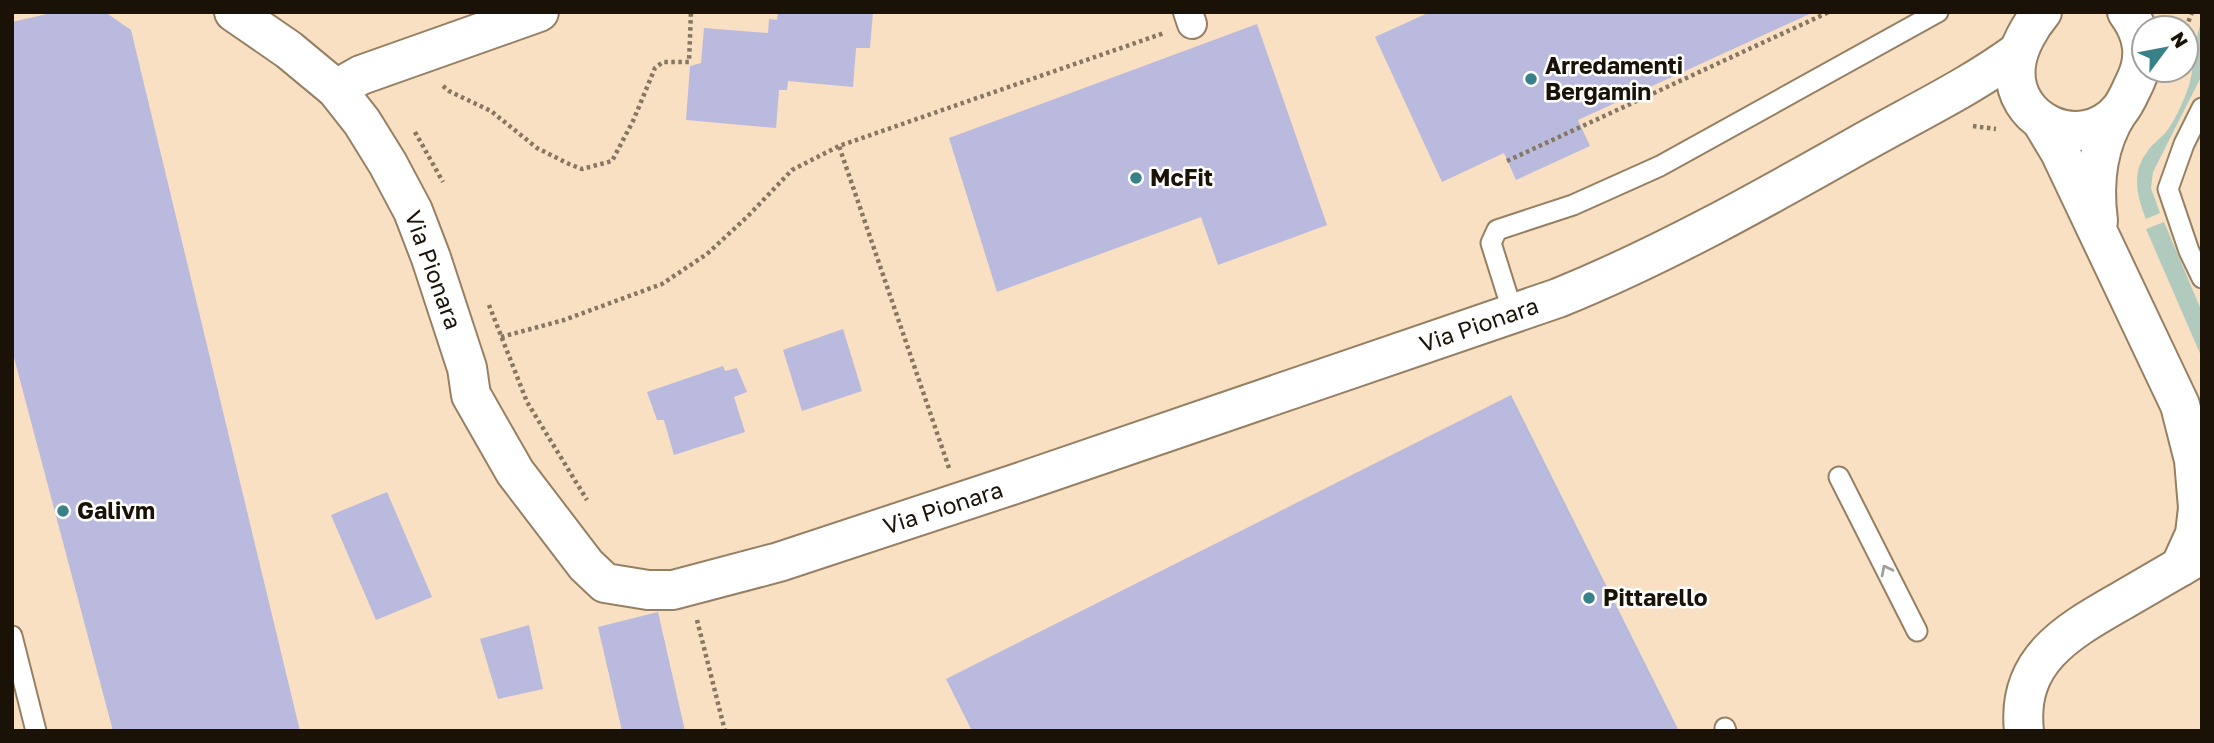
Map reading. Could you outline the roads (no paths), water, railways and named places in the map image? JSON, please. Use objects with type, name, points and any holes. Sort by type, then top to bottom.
[{"type":"street","name":"Via Pionara","points":[[234,12],[289,50],[336,89],[376,143],[413,211],[431,258],[467,368],[471,395],[515,472],[586,565],[605,583],[648,590],[673,590],[697,608],[779,562],[1513,313],[1601,280],[1715,226],[1978,78],[2031,26]]},
{"type":"street","points":[[336,89],[361,75],[539,12]]},
{"type":"street","points":[[2021,725],[2035,667],[2052,646],[2073,628],[2191,561],[2198,508],[2191,417],[2060,152],[2026,123],[2015,79],[2031,26]]},
{"type":"street","points":[[2100,234],[2095,196],[2102,142],[2133,84]]},
{"type":"street","name":"Via Pionara","points":[[1911,116],[1939,103],[1966,96],[1987,95],[2017,102],[2026,123],[2068,132],[2083,131],[2107,121],[2118,112]]},
{"type":"lane","points":[[1513,313],[1491,243],[1497,230],[1573,205],[1660,166],[1938,12]]},
{"type":"lane","points":[[2202,108],[2184,144],[2168,189],[2189,251],[2202,278]]},
{"type":"lane","points":[[1839,477],[1916,631]]},
{"type":"lane","points":[[12,636],[36,731]]},
{"type":"place","name":"Arredamenti Bergamin","points":[[1531,79]]},
{"type":"place","name":"McFit","points":[[1136,178]]},
{"type":"place","name":"Galivm","points":[[63,511]]},
{"type":"place","name":"Pittarello","points":[[1589,598]]}]
